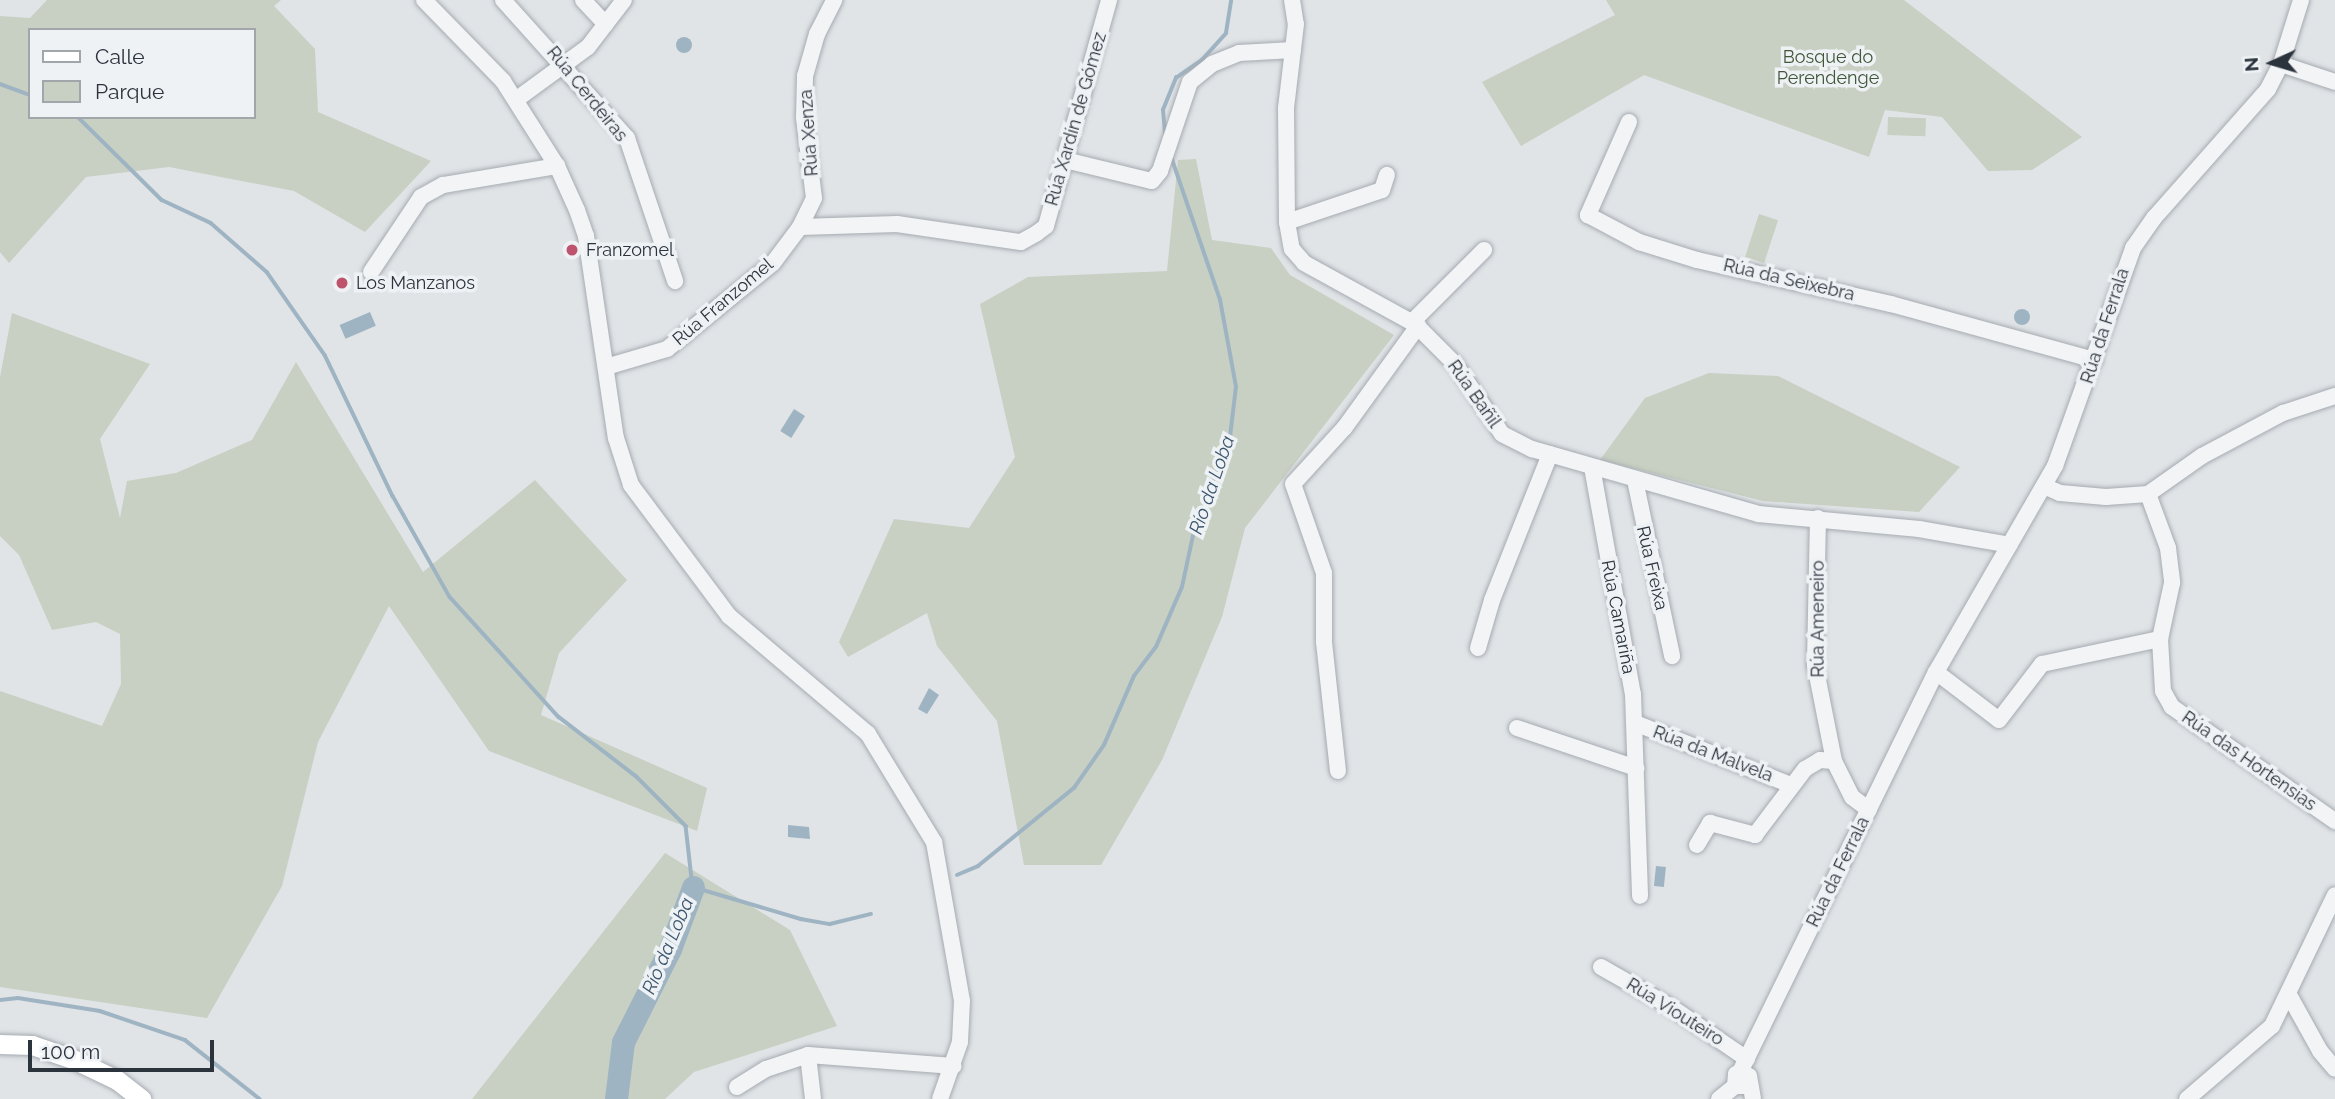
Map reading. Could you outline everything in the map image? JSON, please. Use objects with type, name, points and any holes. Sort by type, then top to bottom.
[{"type":"main road","points":[[0,1044],[32,1045],[73,1059],[117,1080],[141,1099]]},
{"type":"street","points":[[425,0],[517,100],[557,166],[586,236],[622,461],[643,504],[729,616],[868,734],[918,809],[939,862],[961,1002],[960,1042],[954,1066],[940,1099]]},
{"type":"street","name":"Rúa Cerdeiras","points":[[503,0],[566,65],[627,138],[675,281]]},
{"type":"street","points":[[583,0],[605,24]]},
{"type":"street","points":[[517,100],[566,65],[624,0]]},
{"type":"street","name":"Rúa Xenza","points":[[800,227],[814,198],[804,118],[805,76],[817,34],[834,0]]},
{"type":"street","name":"Rúa Xardín de Gómez","points":[[800,227],[897,224],[1021,242],[1046,226],[1109,0]]},
{"type":"street","name":"Rúa Bañil","points":[[1292,0],[1296,24],[1286,108],[1287,222],[1292,249],[1304,263],[1415,324],[1455,364],[1502,434],[1550,454],[1758,514],[1919,529],[2010,545]]},
{"type":"street","name":"Rúa da Ferrala","points":[[1745,1080],[1869,810],[1936,672],[2044,486],[2071,428],[2116,286],[2133,248],[2154,218],[2268,89],[2281,64],[2301,0]]},
{"type":"street","points":[[1065,160],[1152,181],[1160,171],[1190,82],[1212,64],[1239,53],[1293,50]]},
{"type":"street","points":[[2281,64],[2335,82]]},
{"type":"street","name":"Rúa da Seixebra","points":[[1629,122],[1588,215],[1640,242],[1697,260],[1891,303],[2094,360]]},
{"type":"street","points":[[371,272],[421,197],[443,185],[557,166]]},
{"type":"street","points":[[1287,222],[1382,190],[1387,175]]},
{"type":"street","name":"Rúa Franzomel","points":[[606,367],[667,349],[773,263],[800,227]]},
{"type":"street","points":[[1338,771],[1324,642],[1324,573],[1293,484],[1345,427],[1415,324],[1484,250]]},
{"type":"street","points":[[2044,486],[2060,493],[2106,497],[2148,494],[2202,456],[2272,419],[2335,396]]},
{"type":"street","points":[[1478,648],[1492,600],[1550,454]]},
{"type":"street","name":"Rúa Camariña","points":[[1592,467],[1635,723],[1640,896]]},
{"type":"street","name":"Rúa Freixa","points":[[1635,480],[1672,656]]},
{"type":"street","name":"Rúa das Hortensias","points":[[2148,494],[2168,548],[2172,583],[2160,639],[2162,691],[2172,707],[2335,821]]},
{"type":"street","name":"Rúa Ameneiro","points":[[1818,518],[1815,665],[1834,761]]},
{"type":"street","points":[[1936,672],[1999,720],[2042,664],[2160,639]]},
{"type":"street","name":"Rúa da Malvela","points":[[1635,723],[1791,785]]},
{"type":"street","points":[[1517,728],[1636,768]]},
{"type":"street","name":"Rúa da Malvela","points":[[1697,845],[1710,823],[1755,835],[1791,785],[1820,760],[1834,761]]},
{"type":"street","points":[[1834,761],[1852,797],[1869,810]]},
{"type":"street","points":[[2187,1099],[2272,1027],[2290,995],[2335,895]]},
{"type":"street","name":"Rúa Viouteiro","points":[[1601,967],[1671,1007],[1745,1080]]},
{"type":"street","points":[[2290,995],[2320,1051],[2335,1069]]},
{"type":"street","points":[[737,1087],[766,1069],[808,1055],[954,1066]]},
{"type":"street","points":[[808,1055],[813,1099]]},
{"type":"street","points":[[1719,1099],[1745,1080]]},
{"type":"green space","points":[[47,0],[281,0],[274,6],[315,49],[318,112],[431,161],[365,232],[294,191],[169,167],[86,177],[9,263],[0,252],[0,16],[30,18]]},
{"type":"green space","name":"Bosque do Perendenge","points":[[1606,0],[1904,0],[2082,137],[2032,170],[1988,171],[1942,117],[1885,110],[1869,157],[1644,75],[1521,146],[1482,82],[1615,15]]},
{"type":"green space","points":[[1888,117],[1926,118],[1925,136],[1887,135]]},
{"type":"green space","points":[[1196,159],[1212,240],[1271,248],[1290,275],[1394,335],[1245,528],[1222,617],[1162,760],[1101,865],[1024,865],[997,721],[937,646],[927,613],[848,657],[839,642],[894,519],[969,528],[1015,457],[980,304],[1028,277],[1167,271],[1178,160]]},
{"type":"green space","points":[[1759,214],[1778,220],[1764,263],[1745,257]]},
{"type":"green space","points":[[12,313],[150,364],[100,439],[120,518],[127,481],[176,473],[252,440],[296,362],[423,572],[535,480],[627,580],[559,653],[541,715],[707,788],[697,831],[489,751],[389,606],[318,742],[282,886],[207,1018],[0,987],[0,691],[102,726],[121,684],[120,634],[96,622],[52,630],[19,555],[0,536],[0,377]]},
{"type":"green space","points":[[1709,373],[1778,376],[1960,467],[1919,512],[1763,501],[1600,460],[1645,398]]},
{"type":"green space","points":[[665,853],[790,930],[837,1026],[694,1072],[665,1099],[472,1099]]},
{"type":"water","points":[[684,37],[690,39],[690,51],[684,53],[678,51],[676,45],[678,39]]},
{"type":"water","points":[[2019,309],[2025,309],[2030,317],[2028,323],[2019,325],[2014,320],[2014,314]]},
{"type":"water","points":[[370,312],[376,326],[345,339],[340,325]]},
{"type":"water","points":[[794,409],[805,416],[791,438],[780,431]]},
{"type":"water","points":[[929,688],[939,695],[927,714],[918,709]]},
{"type":"water","points":[[788,825],[809,827],[810,839],[788,837]]},
{"type":"water","points":[[1656,866],[1666,867],[1664,887],[1654,886]]},
{"type":"waterway","name":"Río da Loba","points":[[1165,133],[1163,110],[1176,78],[1202,60],[1226,33],[1231,0]]},
{"type":"waterway","points":[[0,84],[28,94]]},
{"type":"waterway","points":[[80,119],[162,200],[211,223],[267,272],[325,355],[393,496],[450,597],[559,717],[636,776],[686,826],[693,887],[801,919],[830,924],[871,914]]},
{"type":"waterway","name":"Río da Loba","points":[[957,875],[978,866],[1074,788],[1104,745],[1134,676],[1156,647],[1182,587],[1194,531],[1230,437],[1236,387],[1220,300],[1171,157]]},
{"type":"waterway","name":"Río da Loba","points":[[616,1099],[623,1042],[670,949],[693,887]]},
{"type":"waterway","points":[[0,1000],[18,998],[100,1011],[185,1040],[260,1099]]},
{"type":"place","name":"Franzomel","points":[[572,250]]},
{"type":"place","name":"Los Manzanos","points":[[342,283]]}]
